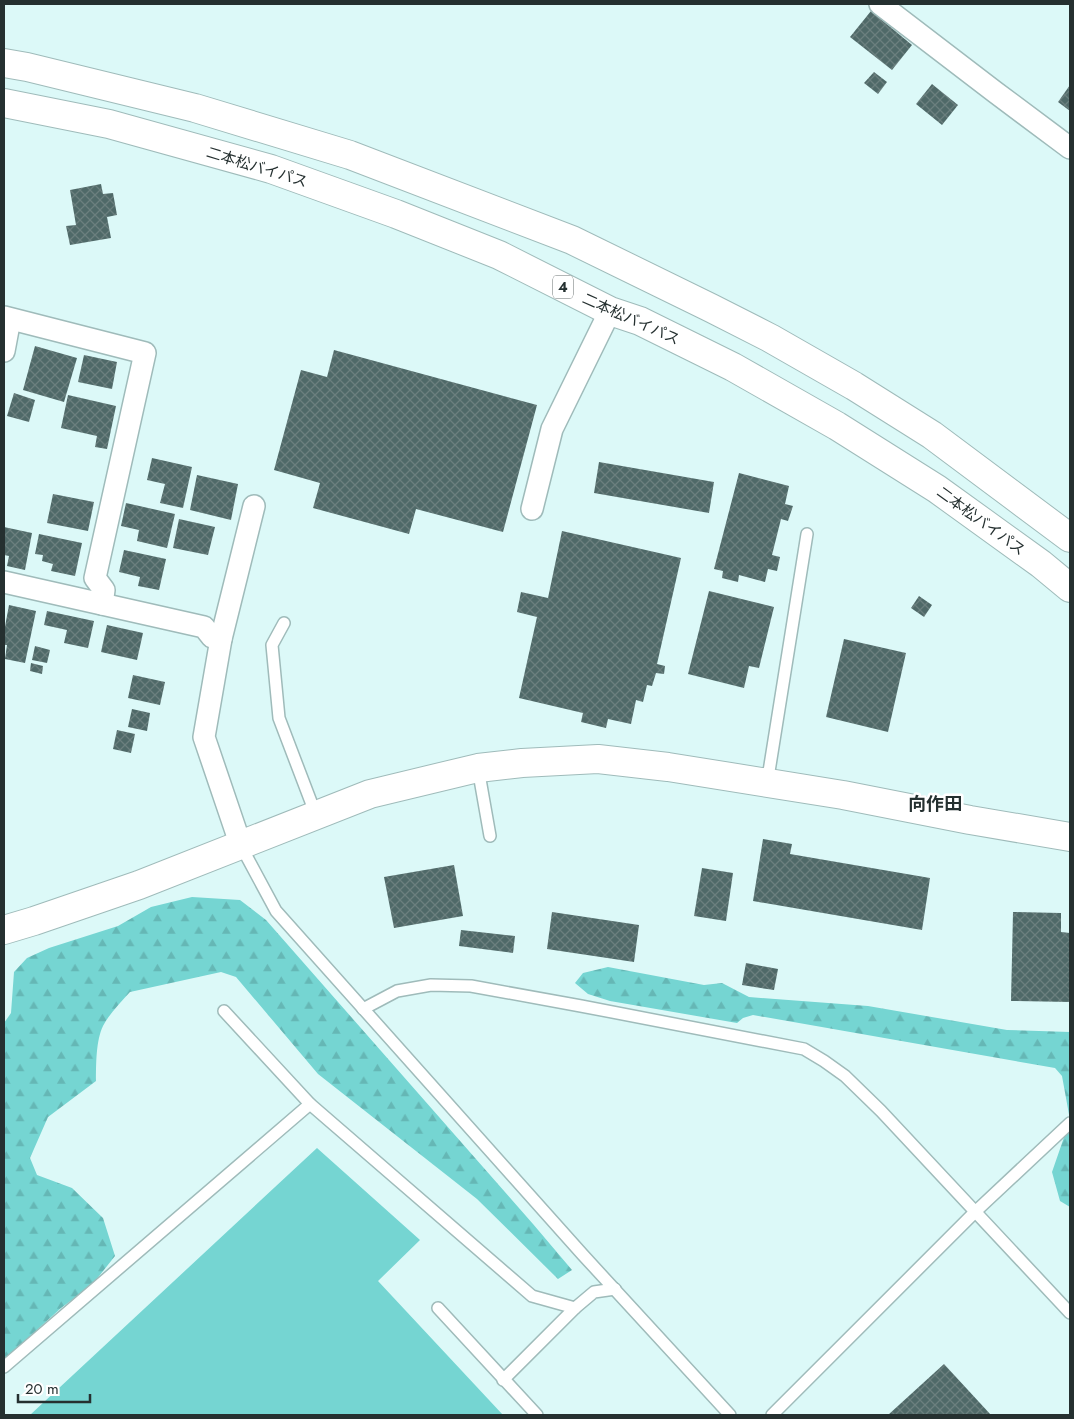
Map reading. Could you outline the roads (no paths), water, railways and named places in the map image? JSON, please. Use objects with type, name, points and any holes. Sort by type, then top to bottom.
[{"type":"main road","points":[[4,62],[195,108],[350,155],[572,240],[770,338],[854,386],[932,435],[1070,538]]},
{"type":"main road","name":"二本松バイパス","points":[[4,104],[110,124],[271,170],[396,214],[500,255],[610,311],[640,321],[724,363],[837,426],[937,489],[1070,588]]},
{"type":"main road","points":[[4,930],[139,885],[370,794],[478,768],[522,763],[598,759],[668,767],[843,795],[1070,837]]},
{"type":"street","points":[[880,4],[1070,148]]},
{"type":"street","points":[[532,509],[552,430],[610,311]]},
{"type":"street","points":[[4,351],[7,318],[145,353],[95,578],[104,590],[102,604]]},
{"type":"street","points":[[241,846],[204,737],[221,639],[254,506]]},
{"type":"street","points":[[4,582],[204,627],[212,637],[221,639]]},
{"type":"lane","points":[[767,784],[807,534]]},
{"type":"lane","points":[[284,623],[272,645],[279,718],[316,816]]},
{"type":"lane","points":[[478,768],[490,836]]},
{"type":"lane","points":[[241,846],[276,911],[730,1415]]},
{"type":"lane","points":[[363,1009],[397,991],[431,985],[471,986],[804,1049],[845,1076],[881,1111],[1070,1313]]},
{"type":"lane","points":[[224,1011],[310,1104],[532,1296],[575,1308]]},
{"type":"lane","points":[[4,1367],[310,1104]]},
{"type":"lane","points":[[772,1415],[974,1212],[1070,1123]]},
{"type":"lane","points":[[503,1380],[575,1308],[594,1292],[615,1289]]},
{"type":"lane","points":[[438,1308],[537,1415]]},
{"type":"district","name":"向作田","points":[[935,804]]}]
